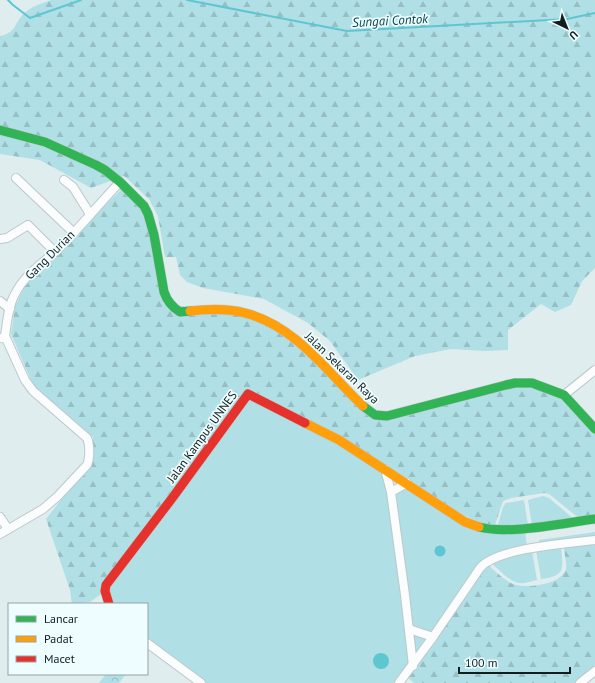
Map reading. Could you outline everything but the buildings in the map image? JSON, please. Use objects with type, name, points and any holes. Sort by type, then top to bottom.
[{"type":"main road","name":"Jalan Sekaran Raya","points":[[0,130],[45,142],[96,165],[120,182],[144,206],[148,214],[154,236],[164,292],[172,306],[180,312],[221,309],[242,312],[255,315],[276,326],[311,352],[353,398],[373,414],[387,416],[515,383],[532,383],[564,395]]},
{"type":"main road","name":"Jalan Kampus UNNES","points":[[108,603],[105,591],[106,585],[173,497],[248,394],[340,440],[465,522],[484,530],[528,528],[595,519]]},
{"type":"main road","points":[[564,395],[595,429]]},
{"type":"street","points":[[16,178],[73,232]]},
{"type":"street","points":[[64,180],[73,187],[90,214]]},
{"type":"street","name":"Gang Durian","points":[[2,337],[14,296],[24,280],[54,252],[120,182]]},
{"type":"street","points":[[0,239],[7,238],[28,225],[54,252]]},
{"type":"street","points":[[0,301],[10,309]]},
{"type":"street","points":[[0,534],[43,509],[58,496],[89,461],[88,442],[86,436],[33,391],[28,385],[2,337]]},
{"type":"street","points":[[564,395],[595,370]]},
{"type":"street","points":[[384,468],[391,492],[413,666]]},
{"type":"street","points":[[391,492],[407,483]]},
{"type":"street","points":[[0,517],[8,529]]},
{"type":"street","points":[[399,683],[413,666],[480,568],[487,561],[497,556],[536,547],[595,540]]},
{"type":"street","points":[[409,629],[433,637]]},
{"type":"street","points":[[148,644],[201,683]]},
{"type":"street","points":[[580,683],[595,671]]},
{"type":"green space","points":[[51,0],[595,0],[595,268],[582,281],[571,305],[555,312],[541,304],[508,330],[508,350],[484,351],[451,349],[415,356],[358,380],[330,341],[308,323],[264,299],[203,288],[187,282],[180,275],[176,257],[165,257],[158,216],[149,199],[124,176],[91,188],[40,160],[0,154],[0,36],[10,32],[20,18],[29,9]]},
{"type":"green space","points":[[123,188],[147,214],[167,304],[253,318],[288,337],[373,417],[516,386],[529,387],[562,397],[595,434],[595,517],[580,519],[549,494],[544,493],[511,498],[503,501],[494,528],[485,527],[247,392],[101,594],[90,602],[72,603],[70,590],[46,519],[93,459],[93,437],[34,387],[11,334],[15,306],[28,280]]},
{"type":"green space","points":[[250,398],[383,469],[389,492],[411,665],[397,683],[204,683],[148,641],[148,603],[111,603],[109,588]],"holes":[[[383,653],[388,658],[389,662],[384,668],[378,668],[374,665],[378,654]]]},
{"type":"green space","points":[[407,484],[461,521],[525,531],[527,546],[496,554],[432,634],[410,628],[393,493]]},
{"type":"green space","points":[[543,496],[549,498],[575,520],[532,525],[528,500]]},
{"type":"green space","points":[[524,500],[528,525],[497,528],[503,507],[506,503]]},
{"type":"green space","points":[[595,532],[595,538],[539,544],[539,540]]},
{"type":"green space","points":[[595,542],[595,668],[577,683],[414,683],[407,677],[487,564],[509,582],[522,586],[540,585],[549,583],[563,575],[566,569],[564,547]]},
{"type":"green space","points":[[561,547],[561,570],[555,576],[541,579],[536,550]]},
{"type":"green space","points":[[532,551],[537,580],[525,583],[515,582],[490,562]]},
{"type":"green space","points":[[411,632],[430,638],[414,660]]},
{"type":"green space","points":[[105,675],[125,675],[119,683],[99,683]]},
{"type":"water","points":[[440,545],[444,547],[446,551],[444,555],[440,557],[436,555],[434,551],[436,547]]},
{"type":"water","points":[[381,653],[387,655],[389,661],[387,667],[381,669],[375,667],[373,661],[375,655]]},
{"type":"waterway","name":"Sungai Contok","points":[[8,0],[30,18],[81,0]]},
{"type":"waterway","name":"Sungai Contok","points":[[187,0],[347,31],[567,19],[595,13]]},
{"type":"traffic: fast","points":[[0,130],[45,142],[96,165],[120,182],[144,206],[148,214],[154,235],[164,292],[168,301],[180,312],[190,311]]},
{"type":"traffic: fast","points":[[363,406],[375,415],[387,416],[506,385],[515,383],[532,383],[564,395],[595,429]]},
{"type":"traffic: fast","points":[[479,527],[505,530],[520,529],[595,519]]},
{"type":"traffic: slow","points":[[190,311],[218,309],[238,311],[263,319],[280,328],[310,352],[363,406]]},
{"type":"traffic: slow","points":[[305,423],[339,440],[465,522],[479,527]]},
{"type":"traffic: jam","points":[[109,603],[105,591],[106,585],[173,497],[248,394],[305,423]]}]
